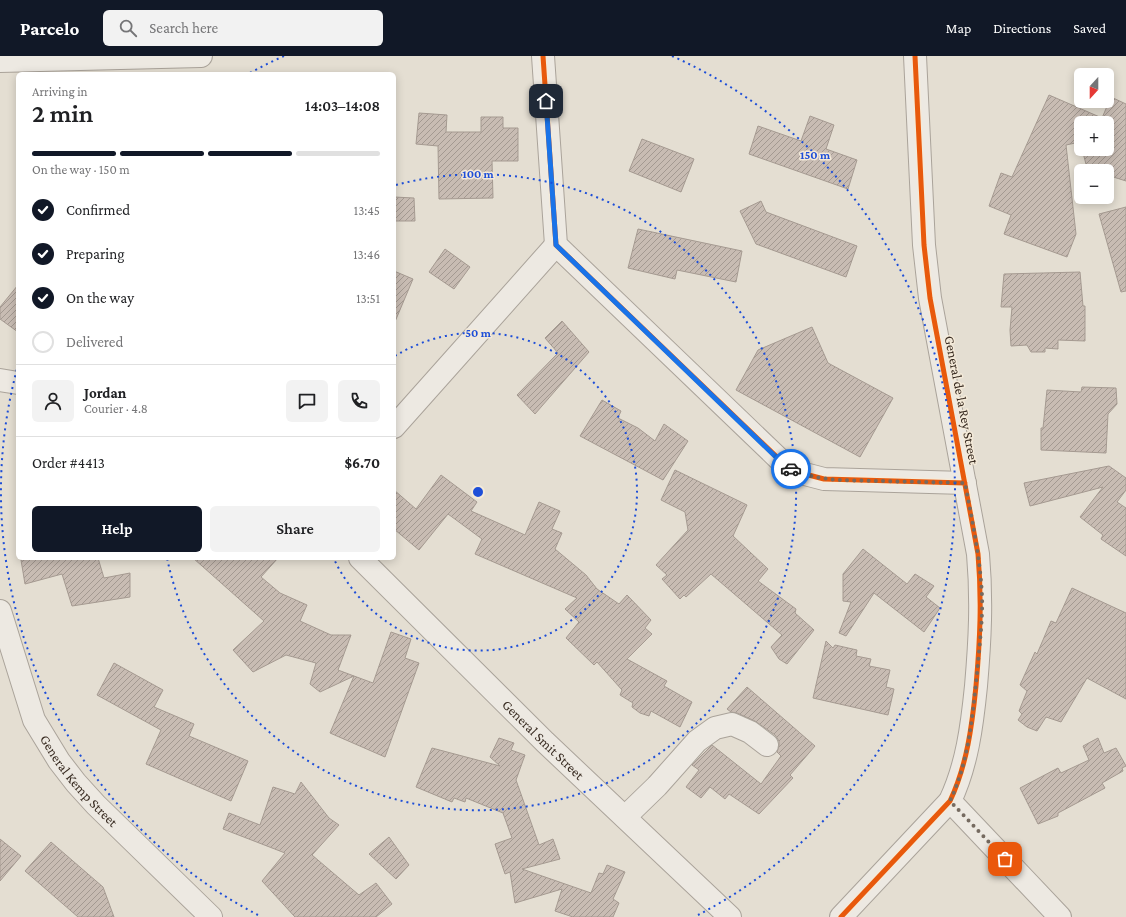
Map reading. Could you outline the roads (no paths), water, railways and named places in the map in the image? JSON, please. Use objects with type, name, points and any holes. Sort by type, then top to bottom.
[{"type":"street","points":[[0,60],[201,56]]},
{"type":"street","points":[[543,56],[556,245],[779,460],[791,469],[814,477],[836,480],[965,483]]},
{"type":"street","name":"General de la Rey Street","points":[[841,917],[950,801],[959,781],[972,727],[980,642],[982,595],[978,554],[930,298],[924,245],[915,56]]},
{"type":"street","points":[[396,425],[556,245]]},
{"type":"street","points":[[0,380],[16,383]]},
{"type":"street","name":"General Smit Street","points":[[362,560],[545,742],[730,917]]},
{"type":"street","name":"General Kemp Street","points":[[0,611],[4,638],[34,720],[59,761],[96,805],[211,917]]},
{"type":"street","points":[[625,817],[657,786],[697,741],[715,728],[732,724],[742,727],[768,745]]},
{"type":"street","points":[[950,801],[1060,917]]}]
